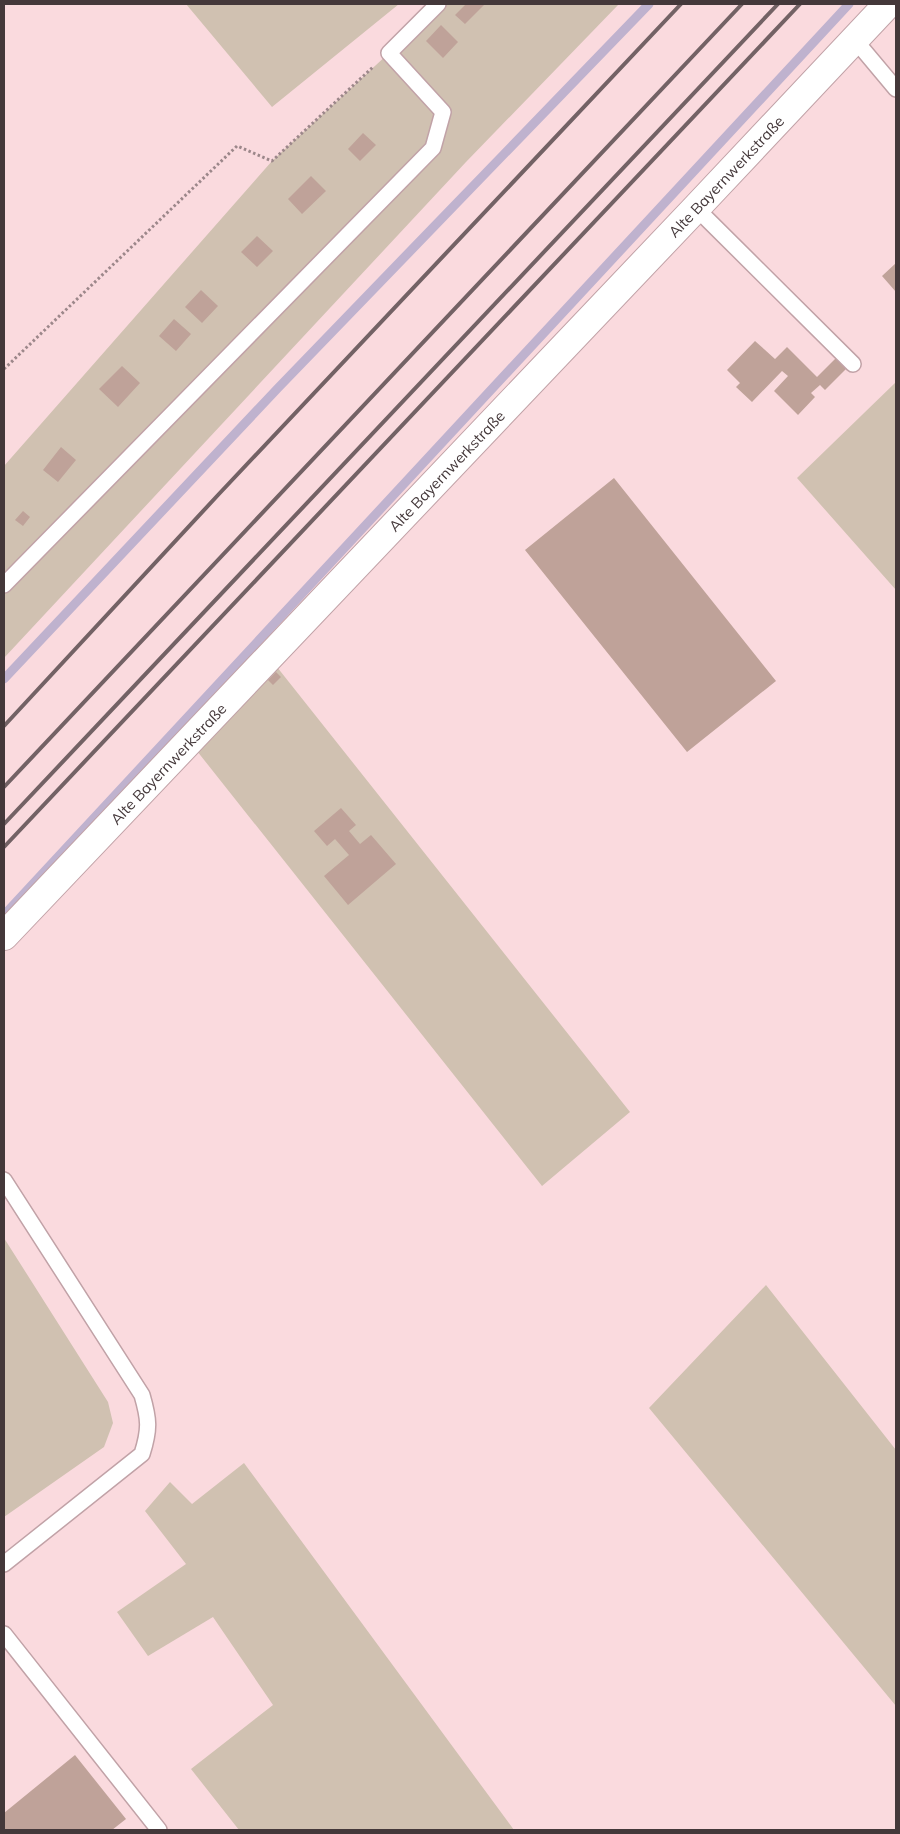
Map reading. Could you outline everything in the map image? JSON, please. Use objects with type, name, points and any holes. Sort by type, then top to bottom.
[{"type":"street","name":"Alte Bayernwerkstraße","points":[[4,936],[888,4]]},
{"type":"lane","points":[[4,585],[434,148],[443,112],[388,53],[438,4]]},
{"type":"lane","points":[[855,40],[896,89]]},
{"type":"lane","points":[[696,208],[853,364]]},
{"type":"lane","points":[[4,1180],[142,1395],[148,1418],[147,1438],[142,1454],[4,1564]]},
{"type":"lane","points":[[4,1634],[159,1830]]},
{"type":"path","points":[[4,369],[237,146],[272,162],[388,53]]},
{"type":"shaded area","points":[[186,4],[399,4],[272,107]]},
{"type":"shaded area","points":[[438,4],[619,4],[466,162],[4,658],[4,466],[272,161],[389,53]]},
{"type":"shaded area","points":[[896,382],[896,590],[797,478]]},
{"type":"shaded area","points":[[277,667],[630,1112],[542,1186],[197,751]]},
{"type":"shaded area","points":[[4,1238],[108,1402],[113,1423],[104,1447],[4,1517]]},
{"type":"shaded area","points":[[766,1285],[896,1450],[896,1706],[649,1408]]},
{"type":"shaded area","points":[[244,1463],[514,1830],[239,1830],[191,1769],[273,1705],[213,1617],[148,1656],[117,1612],[186,1564],[145,1511],[170,1482],[192,1504]]},
{"type":"building","points":[[466,4],[485,4],[465,24],[455,15]]},
{"type":"building","points":[[441,25],[458,42],[443,58],[426,41]]},
{"type":"building","points":[[363,133],[376,145],[360,161],[348,149]]},
{"type":"building","points":[[311,176],[326,191],[302,214],[288,199]]},
{"type":"building","points":[[257,236],[273,251],[257,267],[241,252]]},
{"type":"building","points":[[896,263],[896,292],[882,276]]},
{"type":"building","points":[[201,290],[218,306],[202,323],[185,307]]},
{"type":"building","points":[[174,319],[191,334],[176,351],[159,336]]},
{"type":"building","points":[[755,341],[775,359],[787,347],[817,377],[836,358],[847,368],[825,390],[820,385],[811,393],[815,397],[798,415],[774,391],[788,376],[782,371],[752,402],[736,387],[740,383],[727,370]]},
{"type":"building","points":[[122,366],[140,383],[118,407],[99,389]]},
{"type":"building","points":[[61,447],[76,460],[58,482],[43,470]]},
{"type":"building","points":[[614,478],[776,681],[687,752],[525,550]]},
{"type":"building","points":[[23,511],[30,517],[23,526],[15,520]]},
{"type":"building","points":[[276,672],[281,677],[273,685],[268,680]]},
{"type":"building","points":[[341,808],[356,825],[349,831],[360,844],[371,835],[396,864],[348,905],[324,876],[349,855],[335,839],[327,846],[314,831]]},
{"type":"building","points":[[75,1755],[126,1819],[112,1830],[4,1830],[4,1813]]},
{"type":"waterway","points":[[4,679],[278,388],[649,4]]},
{"type":"waterway","points":[[4,915],[849,4]]},
{"type":"railway","points":[[4,726],[218,495],[681,4]]},
{"type":"railway","points":[[4,787],[742,4]]},
{"type":"railway","points":[[4,824],[778,4]]},
{"type":"railway","points":[[4,847],[800,4]]}]
